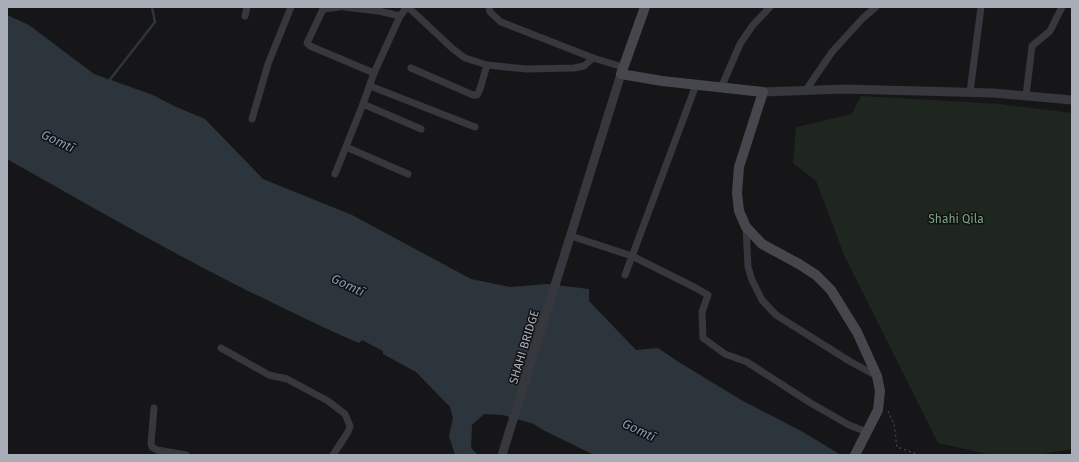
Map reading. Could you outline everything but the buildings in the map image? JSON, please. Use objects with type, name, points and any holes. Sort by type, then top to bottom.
[{"type":"main road","points":[[645,7],[622,71],[696,85],[763,92],[739,167],[737,192],[739,211],[746,227],[762,244],[816,275],[831,290],[857,332],[877,376],[880,391],[878,410],[857,451]]},
{"type":"street","points":[[245,16],[247,7]]},
{"type":"street","points":[[252,119],[268,64],[290,7]]},
{"type":"street","points":[[340,7],[324,8],[307,43],[310,46],[374,73]]},
{"type":"street","points":[[344,7],[379,11],[400,16]]},
{"type":"street","points":[[335,174],[374,73],[400,16],[408,7],[453,49],[465,58],[487,65],[526,69],[574,68],[584,66],[593,58]]},
{"type":"street","points":[[489,7],[490,12],[501,22],[622,71]]},
{"type":"street","points":[[721,88],[740,44],[753,25],[770,7]]},
{"type":"street","points":[[806,90],[832,52],[863,18],[876,7]]},
{"type":"street","points":[[970,92],[981,7]]},
{"type":"street","points":[[1026,96],[1032,46],[1050,31],[1062,7]]},
{"type":"street","points":[[411,68],[472,95],[477,95],[487,65]]},
{"type":"street","name":"SHAHI BRIDGE","points":[[502,455],[622,71]]},
{"type":"street","points":[[625,275],[696,85]]},
{"type":"street","points":[[370,86],[475,126]]},
{"type":"street","points":[[763,92],[844,89],[970,92],[1072,100]]},
{"type":"street","points":[[363,104],[421,130]]},
{"type":"street","points":[[346,148],[408,174]]},
{"type":"street","points":[[746,227],[748,267],[752,280],[762,300],[776,315],[851,362],[877,376]]},
{"type":"street","points":[[571,236],[632,256],[708,295],[702,312],[703,338],[725,354],[747,362],[809,402],[867,432]]},
{"type":"street","points":[[221,348],[268,375],[284,378],[328,401],[345,414],[350,426],[348,432],[333,455]]},
{"type":"street","points":[[154,408],[151,443],[152,447],[158,450],[186,455]]},
{"type":"path","points":[[879,405],[888,411],[891,416],[894,424],[897,447],[920,455]]},
{"type":"green space","name":"Shahi Qila","points":[[861,96],[1000,104],[1072,113],[1072,449],[1037,455],[991,455],[938,443],[845,257],[816,181],[793,163],[796,127],[852,114]]},
{"type":"water","name":"Gomtī","points":[[7,15],[29,25],[94,74],[153,95],[205,119],[263,179],[352,215],[471,279],[510,287],[547,284],[589,289],[589,301],[636,350],[658,348],[743,401],[803,432],[841,455],[594,455],[534,424],[503,415],[484,414],[472,425],[471,448],[478,455],[455,455],[449,436],[453,418],[450,407],[416,372],[383,354],[383,351],[362,340],[359,343],[246,290],[126,226],[7,159]]},
{"type":"waterway","points":[[108,82],[155,22],[152,7]]}]
